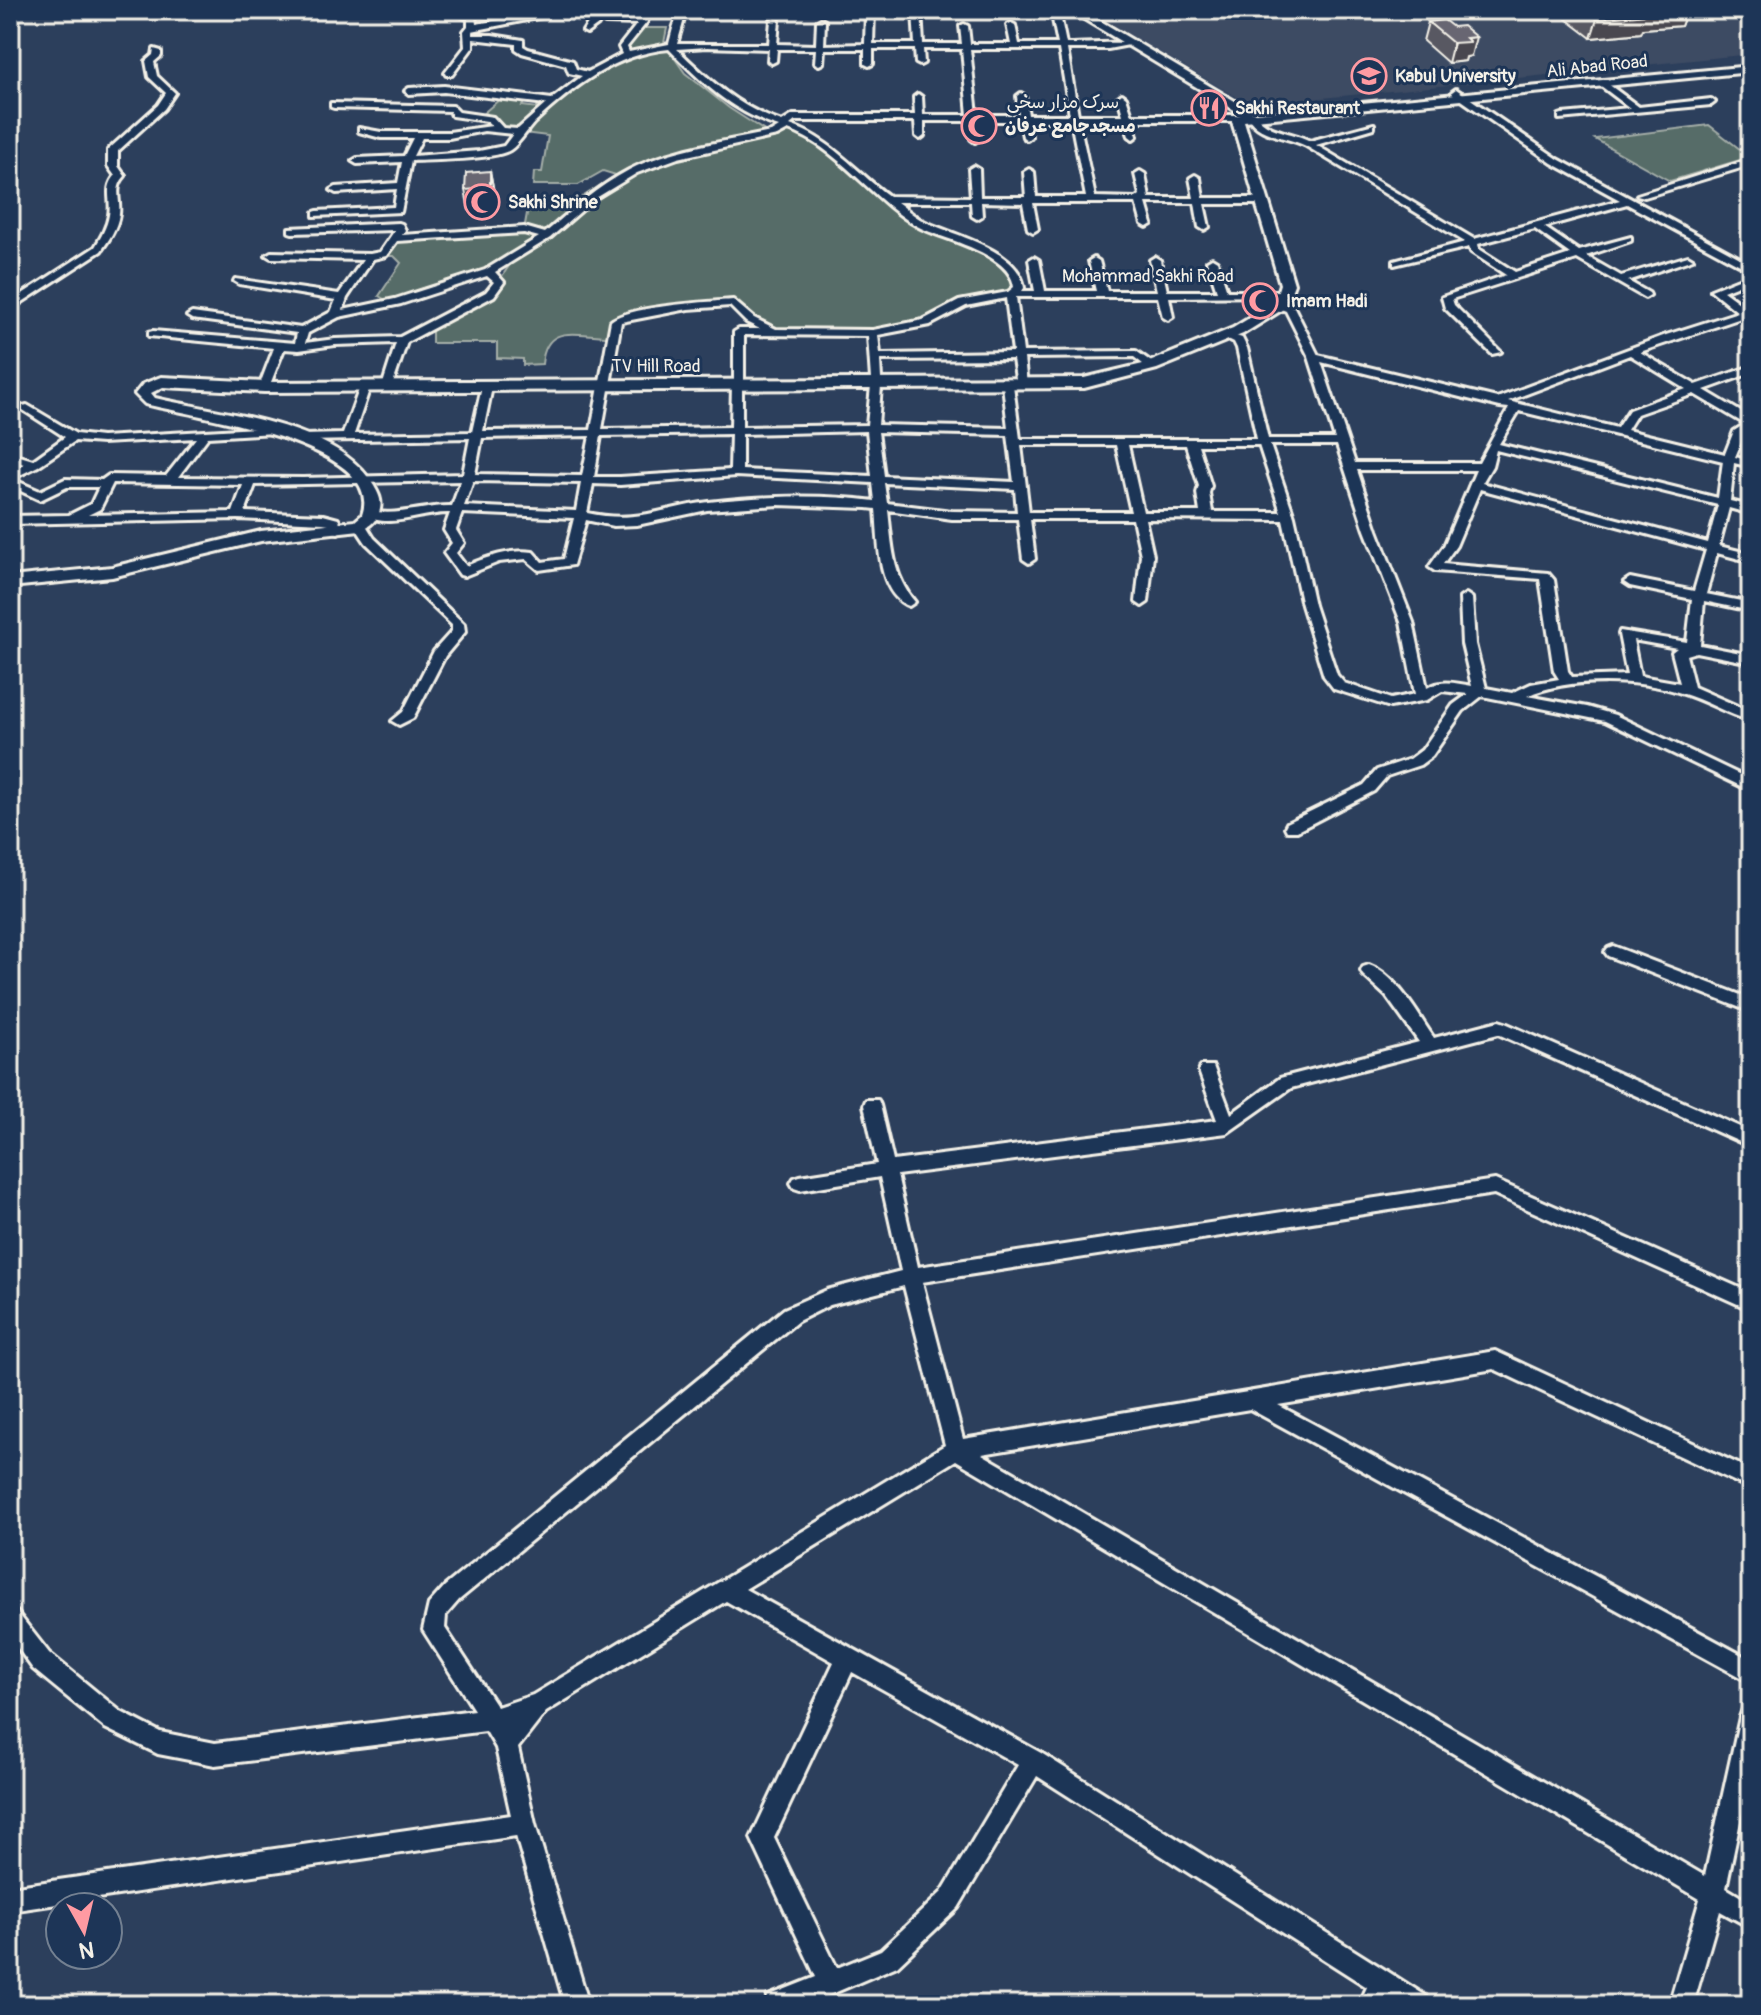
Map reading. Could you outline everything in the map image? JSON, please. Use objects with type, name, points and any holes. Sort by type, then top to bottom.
[{"type":"street","points":[[58,10],[92,13],[131,10]]},
{"type":"street","points":[[449,10],[472,18],[472,27]]},
{"type":"street","points":[[594,10],[605,21],[643,22]]},
{"type":"street","points":[[627,55],[623,47],[643,22],[646,10]]},
{"type":"street","points":[[672,48],[680,18],[692,10]]},
{"type":"street","points":[[869,64],[870,10]]},
{"type":"street","points":[[917,10],[920,63]]},
{"type":"street","points":[[1055,10],[1091,199]]},
{"type":"street","points":[[1074,10],[1244,116],[1282,137],[1296,137],[1309,144],[1473,243]]},
{"type":"street","points":[[449,73],[469,47],[468,31],[472,27],[552,13],[594,18],[595,23],[587,31]]},
{"type":"street","points":[[772,61],[775,20]]},
{"type":"street","points":[[819,63],[821,21]]},
{"type":"street","points":[[1011,25],[1015,46]]},
{"type":"street","points":[[964,26],[975,139]]},
{"type":"street","points":[[469,37],[514,40],[520,42],[519,47],[525,51],[570,63],[572,71],[589,75]]},
{"type":"street","points":[[357,161],[507,148],[518,132],[589,75],[627,55],[672,48],[726,42],[773,47],[1130,44]]},
{"type":"street","points":[[672,48],[709,85],[754,116],[789,123],[845,161],[885,199],[921,224],[961,238],[1005,264],[1018,279],[1019,288],[1011,294],[1019,353],[1014,437],[1029,559]]},
{"type":"street","points":[[10,307],[103,243],[115,212],[111,194],[113,182],[120,176],[113,166],[113,150],[161,107],[171,93],[153,77],[150,61],[157,56],[157,51]]},
{"type":"street","name":"Ali Abad Road","points":[[1460,95],[1604,84],[1751,62]]},
{"type":"street","name":"Ali Abad Road","points":[[1244,116],[1289,111],[1308,113],[1698,71],[1751,69]]},
{"type":"street","points":[[1604,84],[1637,109]]},
{"type":"street","points":[[409,91],[460,90],[555,102]]},
{"type":"street","points":[[1460,95],[1527,144],[1751,268]]},
{"type":"street","points":[[1021,96],[1027,137]]},
{"type":"street","points":[[918,97],[920,136]]},
{"type":"street","points":[[1122,97],[1133,136]]},
{"type":"street","points":[[1562,117],[1711,102]]},
{"type":"street","points":[[334,105],[453,109],[455,114],[490,119],[501,131]]},
{"type":"street","name":"سرک مزار سخی","points":[[789,123],[812,113],[918,118],[1244,116]]},
{"type":"street","points":[[1015,385],[1084,383],[1152,366],[1227,336],[1282,300],[1287,284],[1262,201],[1244,116]]},
{"type":"street","points":[[1180,118],[1185,129]]},
{"type":"street","points":[[192,316],[303,331],[336,314],[397,302],[489,272],[547,236],[593,196],[645,165],[744,143],[789,123]]},
{"type":"street","points":[[1309,144],[1371,126]]},
{"type":"street","points":[[362,130],[381,135],[449,135],[484,128],[518,132]]},
{"type":"street","points":[[317,214],[398,210],[407,159],[419,135]]},
{"type":"street","points":[[1642,195],[1751,162]]},
{"type":"street","points":[[974,169],[977,216]]},
{"type":"street","points":[[1029,172],[1031,198],[1028,202],[1033,229]]},
{"type":"street","points":[[1140,174],[1145,196],[1140,199]]},
{"type":"street","points":[[1195,178],[1204,227]]},
{"type":"street","points":[[336,190],[402,186]]},
{"type":"street","points":[[885,199],[1262,201]]},
{"type":"street","points":[[1140,199],[1147,224]]},
{"type":"street","points":[[1398,263],[1628,201]]},
{"type":"street","points":[[271,255],[380,256],[396,238],[399,226],[292,230]]},
{"type":"street","points":[[1537,226],[1645,295]]},
{"type":"street","points":[[396,238],[524,230],[547,236]]},
{"type":"street","points":[[1496,352],[1449,306],[1447,297],[1628,239]]},
{"type":"street","points":[[1473,243],[1474,250],[1513,275]]},
{"type":"street","points":[[336,314],[342,298],[370,257]]},
{"type":"street","points":[[1620,280],[1688,259]]},
{"type":"street","points":[[1034,260],[1040,292]]},
{"type":"street","points":[[1155,260],[1168,317]]},
{"type":"street","points":[[1094,261],[1102,293]]},
{"type":"street","points":[[1212,261],[1222,292]]},
{"type":"street","points":[[153,334],[299,347],[402,340],[490,294],[499,282],[489,272]]},
{"type":"street","points":[[1749,315],[1716,290],[1751,277]]},
{"type":"street","points":[[239,281],[342,298]]},
{"type":"street","name":"Mohammad Sakhi Road","points":[[738,383],[739,332],[873,333],[926,323],[963,303],[1040,292],[1222,292],[1282,300]]},
{"type":"street","points":[[1282,300],[1290,309],[1314,357],[1371,530],[1407,622],[1422,697]]},
{"type":"street","points":[[487,387],[468,477],[450,530],[458,543],[450,553],[464,572],[490,559],[516,555],[529,555],[539,566],[569,562],[581,515],[616,321],[688,306],[733,303],[750,320],[774,332]]},
{"type":"street","points":[[1500,404],[1501,400],[1632,352],[1749,315]]},
{"type":"street","points":[[299,347],[303,331]]},
{"type":"street","points":[[873,333],[876,382],[872,428],[876,479],[889,571],[900,594],[909,602]]},
{"type":"street","points":[[1227,336],[1238,340],[1242,348],[1264,444],[1288,516],[1308,605],[1331,676],[1339,686],[1390,703],[1422,697],[1439,687],[1480,691],[1587,711],[1610,718],[1751,786]]},
{"type":"street","points":[[387,387],[402,340]]},
{"type":"street","points":[[264,387],[280,346]]},
{"type":"street","points":[[1632,352],[1696,388],[1751,425],[1740,431],[1729,458],[1725,503],[1699,594],[1693,649]]},
{"type":"street","points":[[876,357],[1136,354],[1152,366]]},
{"type":"street","points":[[1314,357],[1751,464]]},
{"type":"street","points":[[1620,432],[1633,412],[1751,369]]},
{"type":"street","name":"TV Hill Road","points":[[367,481],[322,447],[303,438],[170,407],[150,401],[143,394],[148,387],[161,382],[224,387],[487,387],[936,379],[956,385],[1015,385]]},
{"type":"street","points":[[736,473],[738,383]]},
{"type":"street","points":[[348,436],[365,387]]},
{"type":"street","points":[[27,408],[73,437],[122,440],[275,430]]},
{"type":"street","points":[[1515,408],[1492,446],[1450,546],[1435,567],[1544,576],[1548,580],[1561,671],[1568,682]]},
{"type":"street","points":[[303,438],[872,428],[1121,441],[1343,442]]},
{"type":"street","points":[[168,481],[204,435]]},
{"type":"street","points":[[73,437],[10,479],[40,496],[65,483],[107,484]]},
{"type":"street","points":[[1121,441],[1147,555],[1142,602]]},
{"type":"street","points":[[1191,442],[1205,486],[1203,493],[1207,516]]},
{"type":"street","points":[[1492,446],[1751,510]]},
{"type":"street","points":[[10,456],[34,464]]},
{"type":"street","points":[[1351,467],[1486,466]]},
{"type":"street","points":[[74,517],[96,506],[109,479],[367,481],[468,477],[586,480],[736,473],[1021,486]]},
{"type":"street","points":[[238,515],[250,481]]},
{"type":"street","points":[[367,481],[374,504],[365,520],[370,540],[458,624],[459,632],[439,654],[408,715],[399,721]]},
{"type":"street","points":[[1478,485],[1751,558]]},
{"type":"street","points":[[10,582],[112,572],[261,536],[338,529],[365,520],[436,509],[581,515],[614,522],[637,521],[707,506],[778,501],[952,515],[1288,516]]},
{"type":"street","points":[[10,520],[238,515],[323,519],[334,522],[338,529]]},
{"type":"street","points":[[1630,582],[1751,607]]},
{"type":"street","points":[[1466,598],[1463,609],[1480,691]]},
{"type":"street","points":[[1634,678],[1625,634],[1751,659]]},
{"type":"street","points":[[1688,690],[1679,652],[1693,649]]},
{"type":"street","points":[[1514,698],[1528,688],[1634,678],[1688,690],[1751,717]]},
{"type":"street","points":[[1292,827],[1369,788],[1382,773],[1415,762],[1427,753],[1458,708],[1480,691]]},
{"type":"street","points":[[1613,952],[1751,1006]]},
{"type":"street","points":[[1369,971],[1392,992],[1431,1046]]},
{"type":"street","points":[[800,1183],[1227,1126],[1286,1083],[1499,1027],[1751,1140]]},
{"type":"street","points":[[1207,1071],[1227,1126]]},
{"type":"street","points":[[872,1105],[911,1276],[956,1449],[1751,1916]]},
{"type":"street","points":[[577,2005],[524,1824],[506,1745],[434,1630],[436,1611],[452,1593],[791,1315],[827,1298],[911,1276],[1495,1187],[1751,1302]]},
{"type":"street","points":[[10,1619],[41,1661],[113,1720],[158,1743],[215,1754],[492,1719],[538,1704],[956,1449],[1495,1360],[1751,1480]]},
{"type":"street","points":[[1253,1401],[1751,1672]]},
{"type":"street","points":[[724,1589],[1033,1761],[1417,2005]]},
{"type":"street","points":[[831,1982],[762,1838],[847,1658]]},
{"type":"street","points":[[506,1745],[538,1704]]},
{"type":"street","points":[[1681,2005],[1713,1894],[1751,1717]]},
{"type":"street","points":[[777,2005],[889,1958],[950,1900],[1033,1761]]},
{"type":"street","points":[[10,1899],[524,1824]]},
{"type":"street","points":[[1371,2005],[1382,1981]]},
{"type":"shaded area","name":"Kabul University","points":[[1088,10],[1751,10],[1751,54],[1312,99],[1245,102]]},
{"type":"green space","points":[[636,28],[667,28],[664,43],[685,73],[729,108],[774,137],[786,127],[797,130],[845,161],[921,224],[961,238],[1005,264],[1018,279],[1011,294],[963,303],[926,323],[888,329],[798,333],[766,329],[733,303],[688,306],[620,318],[611,336],[565,334],[557,337],[545,351],[542,364],[523,365],[523,359],[497,358],[497,343],[432,343],[432,328],[487,298],[509,266],[497,261],[470,279],[392,304],[379,296],[401,263],[394,256],[380,256],[396,238],[524,230],[528,208],[570,205],[616,175],[603,171],[578,185],[533,185],[534,172],[542,172],[548,136],[499,130],[487,118],[480,116],[500,99],[525,101],[522,106],[546,109],[613,60],[631,55],[626,49]]},
{"type":"green space","points":[[1709,125],[1750,157],[1670,181],[1595,139]]},
{"type":"building","points":[[1585,10],[1642,10],[1647,14],[1597,19]]},
{"type":"building","points":[[1444,20],[1453,27],[1463,26],[1476,37],[1466,38],[1470,42],[1453,43],[1428,22]]},
{"type":"building","points":[[490,171],[490,188],[465,190],[466,173]]},
{"type":"place","name":"Kabul University","points":[[1369,76]]},
{"type":"place","name":"Sakhi Restaurant","points":[[1209,108]]},
{"type":"place","name":"مسجدجامع عرفان","points":[[979,126]]},
{"type":"place","name":"Sakhi Shrine","points":[[482,202]]},
{"type":"place","name":"Imam Hadi","points":[[1260,301]]}]
